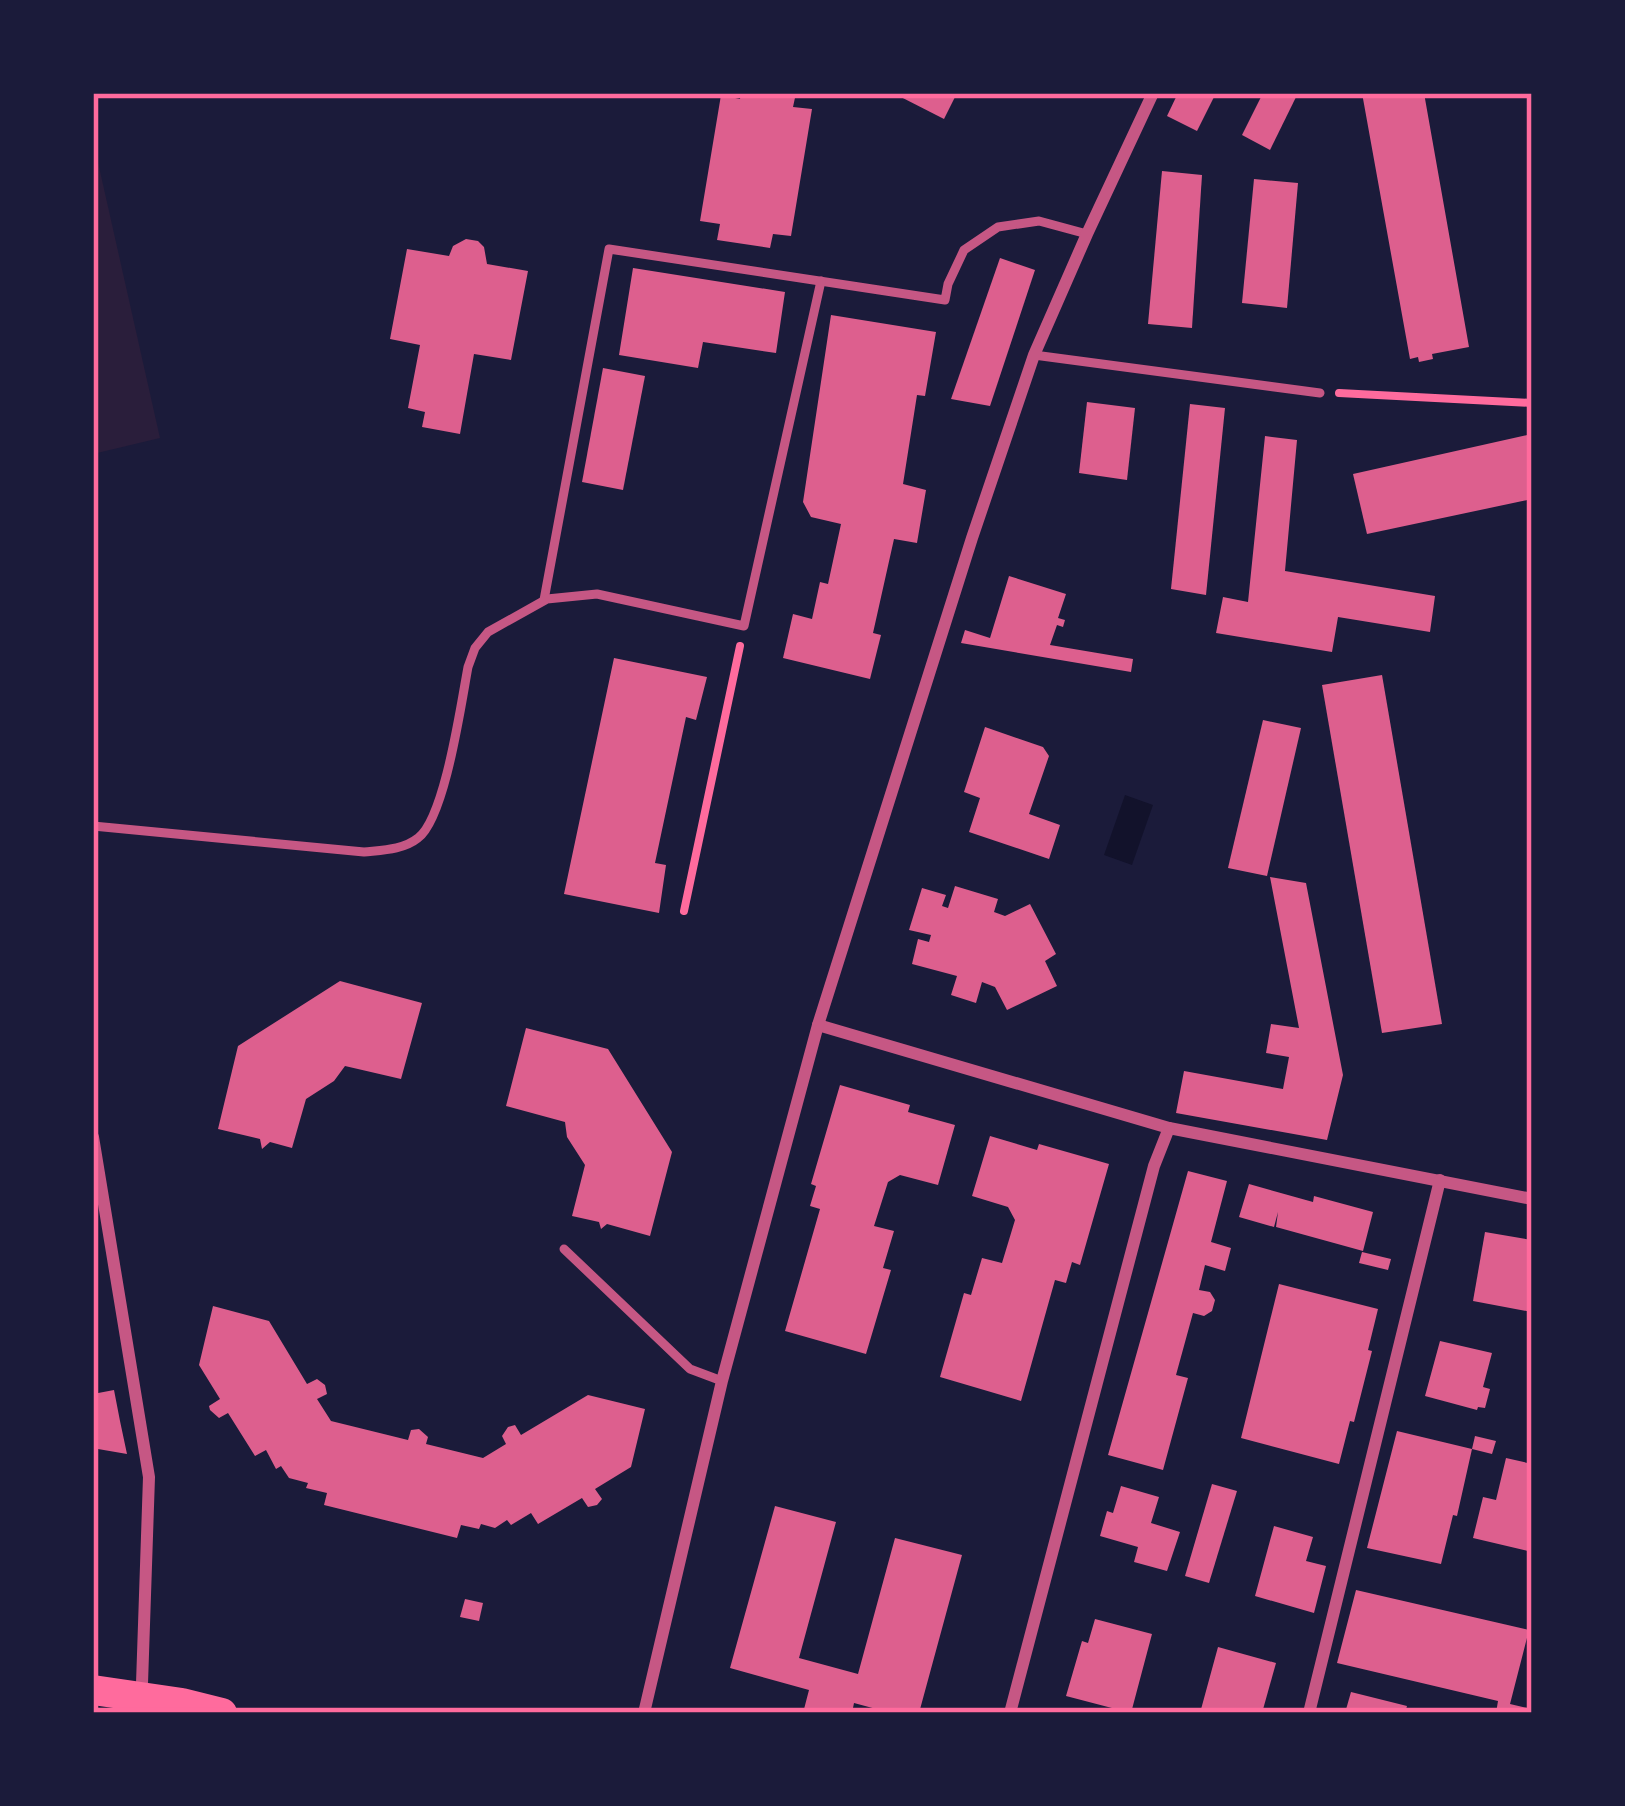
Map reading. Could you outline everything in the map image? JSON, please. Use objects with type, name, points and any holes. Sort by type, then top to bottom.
[{"type":"main road","points":[[93,1690],[141,1706],[182,1703],[222,1713]]},
{"type":"street","points":[[644,1713],[722,1381],[818,1025],[1034,355],[1153,93]]},
{"type":"street","points":[[818,1025],[1169,1129],[1532,1199]]},
{"type":"street","points":[[1010,1713],[1154,1166],[1169,1129]]},
{"type":"street","points":[[93,1137],[149,1477],[141,1706]]},
{"type":"street","points":[[1309,1713],[1440,1180]]},
{"type":"lane","points":[[544,601],[609,249],[945,300],[964,250],[998,227],[1039,221],[1087,234]]},
{"type":"lane","points":[[93,826],[364,852],[398,848],[421,837],[438,811],[469,667],[475,648],[488,632],[544,601],[597,594],[744,626],[821,281]]},
{"type":"lane","points":[[1034,355],[1320,393]]},
{"type":"lane","points":[[564,1249],[690,1369],[722,1381]]},
{"type":"path","points":[[1320,393],[1532,404]]},
{"type":"path","points":[[683,910],[744,626]]},
{"type":"shaded area","points":[[93,140],[160,438],[93,454]]},
{"type":"shaded area","points":[[1125,795],[1153,805],[1132,865],[1104,855]]},
{"type":"building","points":[[741,93],[796,93],[793,107],[812,109],[791,236],[773,234],[770,248],[717,240],[720,224],[700,221],[721,95],[740,99]]},
{"type":"building","points":[[893,93],[957,93],[944,119]]},
{"type":"building","points":[[1178,93],[1216,93],[1197,131],[1167,116]]},
{"type":"building","points":[[1263,93],[1298,93],[1270,150],[1242,135]]},
{"type":"building","points":[[1362,93],[1424,93],[1469,347],[1432,354],[1433,359],[1419,362],[1418,357],[1410,359]]},
{"type":"building","points":[[1162,171],[1202,175],[1192,328],[1148,324]]},
{"type":"building","points":[[1254,179],[1298,183],[1287,308],[1242,303]]},
{"type":"building","points":[[466,239],[484,247],[487,264],[528,271],[511,360],[474,354],[460,434],[422,427],[425,412],[408,408],[420,345],[390,339],[407,249],[449,256],[453,246]]},
{"type":"building","points":[[1000,258],[1035,270],[990,406],[951,399]]},
{"type":"building","points":[[633,268],[785,292],[776,353],[703,342],[698,368],[619,355]]},
{"type":"building","points":[[831,315],[936,332],[925,396],[917,395],[903,484],[926,490],[917,543],[894,539],[873,633],[881,635],[870,679],[783,658],[793,614],[812,619],[820,582],[828,584],[841,524],[811,517],[803,502]]},
{"type":"building","points":[[603,368],[645,376],[623,490],[582,482]]},
{"type":"building","points":[[1087,402],[1135,408],[1127,480],[1079,473]]},
{"type":"building","points":[[1190,404],[1225,408],[1206,595],[1171,589]]},
{"type":"building","points":[[1532,434],[1532,499],[1367,534],[1353,474]]},
{"type":"building","points":[[1265,436],[1297,440],[1285,571],[1435,596],[1430,632],[1338,617],[1332,652],[1216,633],[1223,597],[1248,602]]},
{"type":"building","points":[[1009,576],[1066,594],[1058,618],[1065,620],[1063,627],[1057,625],[1050,645],[1133,659],[1131,672],[961,643],[965,630],[990,638]]},
{"type":"building","points":[[614,658],[707,677],[696,720],[686,717],[655,863],[666,865],[659,913],[564,894]]},
{"type":"building","points":[[1382,675],[1442,1024],[1382,1033],[1322,685]]},
{"type":"building","points":[[1263,720],[1301,728],[1267,876],[1228,868]]},
{"type":"building","points":[[985,727],[1043,747],[1049,756],[1029,814],[1060,825],[1049,859],[969,832],[980,798],[964,792]]},
{"type":"building","points":[[1270,877],[1306,883],[1343,1075],[1327,1140],[1176,1113],[1184,1071],[1283,1089],[1289,1057],[1266,1053],[1271,1024],[1299,1028]]},
{"type":"building","points":[[955,886],[998,899],[994,912],[1005,916],[1030,904],[1056,954],[1045,961],[1057,986],[1007,1010],[995,987],[982,982],[976,1003],[951,995],[957,976],[912,964],[918,939],[929,942],[931,935],[909,930],[922,888],[946,895],[942,906],[948,908]]},
{"type":"building","points":[[340,981],[422,1003],[401,1079],[345,1066],[334,1081],[306,1099],[292,1148],[270,1142],[262,1149],[260,1139],[218,1129],[238,1046]]},
{"type":"building","points":[[526,1028],[608,1049],[672,1152],[650,1236],[607,1224],[601,1229],[599,1222],[572,1216],[585,1165],[567,1137],[565,1122],[506,1106]]},
{"type":"building","points":[[840,1085],[910,1105],[908,1112],[955,1125],[938,1185],[900,1175],[888,1182],[874,1226],[894,1231],[883,1268],[891,1270],[866,1354],[785,1331],[820,1209],[810,1206],[816,1186],[811,1184]]},
{"type":"building","points":[[990,1136],[1109,1164],[1080,1265],[1072,1262],[1066,1283],[1055,1280],[1021,1401],[940,1377],[964,1293],[971,1295],[982,1258],[1002,1263],[1015,1220],[1008,1207],[972,1196]]},
{"type":"building","points":[[1188,1171],[1227,1181],[1211,1242],[1231,1248],[1225,1271],[1205,1265],[1199,1290],[1210,1292],[1215,1300],[1212,1311],[1204,1316],[1193,1313],[1176,1375],[1188,1378],[1163,1470],[1108,1455]]},
{"type":"building","points":[[1249,1184],[1373,1212],[1363,1251],[1276,1227],[1278,1212],[1274,1227],[1239,1217]]},
{"type":"building","points":[[1485,1232],[1532,1240],[1532,1312],[1473,1301]]},
{"type":"building","points":[[1362,1252],[1391,1259],[1388,1270],[1359,1263]]},
{"type":"building","points":[[1279,1284],[1378,1309],[1368,1350],[1372,1351],[1339,1464],[1241,1438]]},
{"type":"building","points":[[213,1306],[269,1321],[307,1384],[317,1379],[325,1385],[327,1394],[317,1399],[331,1421],[408,1440],[411,1430],[419,1429],[428,1437],[426,1444],[483,1458],[506,1444],[502,1436],[508,1427],[515,1425],[521,1435],[588,1395],[645,1409],[631,1467],[595,1489],[602,1499],[597,1505],[588,1507],[582,1498],[538,1524],[531,1513],[495,1528],[461,1525],[457,1538],[324,1505],[327,1493],[306,1488],[308,1483],[289,1478],[281,1466],[276,1469],[266,1450],[255,1456],[228,1413],[219,1418],[210,1410],[220,1399],[199,1365]]},
{"type":"building","points":[[1440,1341],[1492,1353],[1483,1387],[1490,1389],[1485,1408],[1425,1396]]},
{"type":"building","points":[[114,1390],[127,1454],[98,1449],[93,1394]]},
{"type":"building","points":[[1397,1431],[1472,1449],[1441,1564],[1367,1548]]},
{"type":"building","points":[[1475,1436],[1496,1441],[1492,1454],[1472,1449]]},
{"type":"building","points":[[1506,1458],[1532,1464],[1532,1552],[1473,1538],[1483,1497],[1496,1500]]},
{"type":"building","points":[[1212,1484],[1237,1491],[1209,1583],[1185,1576]]},
{"type":"building","points":[[1121,1486],[1159,1497],[1151,1523],[1180,1532],[1167,1571],[1134,1562],[1138,1547],[1100,1536]]},
{"type":"building","points":[[775,1506],[836,1522],[799,1658],[858,1674],[895,1538],[962,1555],[919,1713],[891,1713],[854,1703],[852,1713],[803,1713],[809,1690],[730,1668]]},
{"type":"building","points":[[1274,1526],[1313,1537],[1306,1561],[1326,1566],[1314,1613],[1255,1596]]},
{"type":"building","points":[[1356,1590],[1529,1630],[1510,1704],[1532,1709],[1532,1713],[1496,1713],[1498,1701],[1337,1663]]},
{"type":"building","points":[[465,1599],[483,1603],[479,1621],[460,1617]]},
{"type":"building","points":[[1095,1619],[1152,1634],[1131,1713],[1066,1696],[1082,1641],[1088,1643]]},
{"type":"building","points":[[1218,1647],[1276,1663],[1262,1713],[1200,1713]]},
{"type":"building","points":[[1351,1692],[1407,1706],[1405,1713],[1345,1713]]}]
